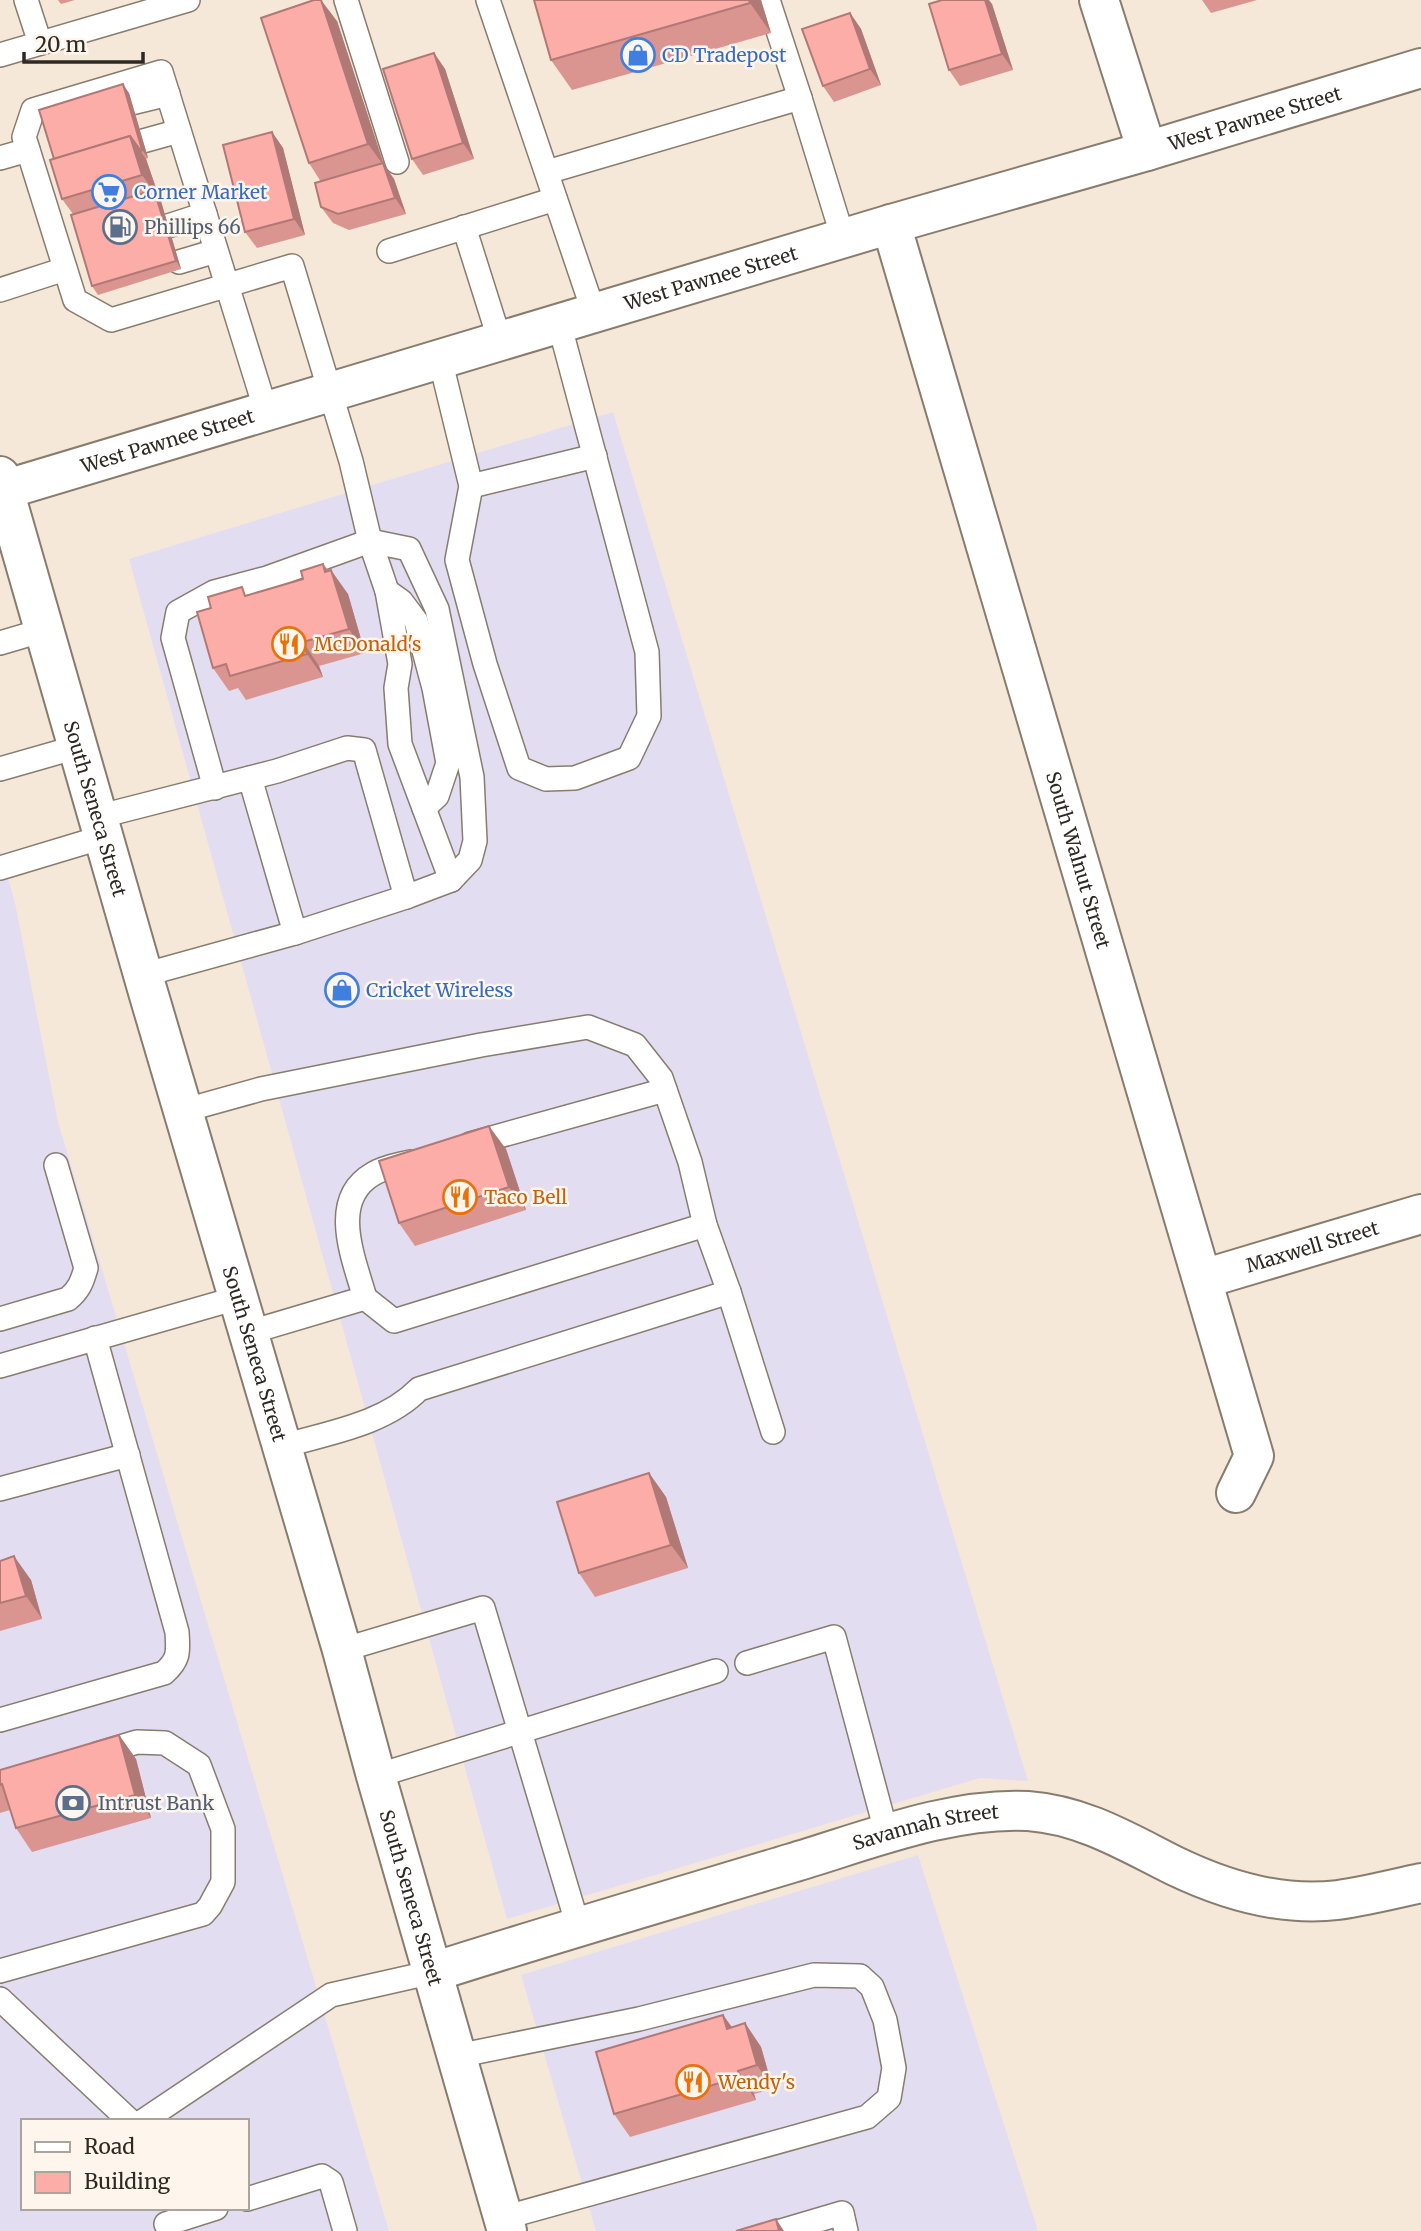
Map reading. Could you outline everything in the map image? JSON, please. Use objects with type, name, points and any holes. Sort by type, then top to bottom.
[{"type":"street","points":[[1099,0],[1147,151]]},
{"type":"street","name":"West Pawnee Street","points":[[1,485],[266,411],[1421,68]]},
{"type":"street","name":"South Walnut Street","points":[[891,224],[1254,1456],[1236,1493]]},
{"type":"street","name":"South Seneca Street","points":[[1,485],[280,1447],[342,1650],[505,2224]]},
{"type":"street","name":"Maxwell Street","points":[[1203,1279],[1421,1214]]},
{"type":"street","name":"Savannah Street","points":[[433,1972],[578,1926],[887,1835],[949,1818],[992,1811],[1030,1811],[1093,1825],[1219,1885],[1263,1898],[1337,1900],[1421,1883]]},
{"type":"lane","points":[[26,0],[40,43]]},
{"type":"lane","points":[[0,55],[188,0]]},
{"type":"lane","points":[[346,0],[397,162]]},
{"type":"lane","points":[[440,359],[471,486],[457,560],[485,664],[519,768],[546,779],[575,778],[629,758],[649,716],[647,652],[595,456],[577,318],[555,198],[488,0]]},
{"type":"lane","points":[[768,0],[843,239]]},
{"type":"lane","points":[[266,411],[227,286],[216,251],[161,72],[33,110],[26,143],[75,300],[111,320],[227,286],[292,266],[351,461],[370,541],[387,591],[400,664],[396,688],[400,744],[451,880]]},
{"type":"lane","points":[[131,103],[168,94]]},
{"type":"lane","points":[[547,172],[800,98]]},
{"type":"lane","points":[[0,158],[48,128]]},
{"type":"lane","points":[[143,141],[179,131]]},
{"type":"lane","points":[[35,173],[59,166]]},
{"type":"lane","points":[[389,251],[555,198]]},
{"type":"lane","points":[[168,226],[205,214]]},
{"type":"lane","points":[[464,228],[500,341]]},
{"type":"lane","points":[[0,290],[64,264],[85,251]]},
{"type":"lane","points":[[179,262],[216,251]]},
{"type":"lane","points":[[73,294],[96,287]]},
{"type":"lane","points":[[471,486],[595,456]]},
{"type":"lane","points":[[143,975],[295,933],[406,897],[451,880],[470,860],[475,841],[472,777],[437,609],[409,549],[370,541],[267,578],[214,592],[178,612],[173,638],[215,788]]},
{"type":"lane","points":[[387,591],[401,601],[416,621],[434,688],[448,763],[437,796],[424,808]]},
{"type":"lane","points":[[0,643],[44,630]]},
{"type":"lane","points":[[0,769],[77,747]]},
{"type":"lane","points":[[0,867],[100,827],[215,788],[347,748],[364,750],[406,897]]},
{"type":"lane","points":[[250,778],[295,933]]},
{"type":"lane","points":[[182,1111],[261,1089],[481,1045],[588,1027],[635,1045],[661,1078],[690,1163],[705,1226],[729,1292],[773,1432]]},
{"type":"lane","points":[[455,1149],[665,1090]]},
{"type":"lane","points":[[429,1156],[375,1172],[359,1185],[347,1209],[349,1244],[365,1298],[394,1321],[705,1226]]},
{"type":"lane","points":[[0,1319],[68,1300],[77,1292],[81,1283],[86,1268],[56,1166]]},
{"type":"lane","points":[[280,1447],[382,1416],[419,1389],[729,1292]]},
{"type":"lane","points":[[0,1366],[95,1338],[365,1298]]},
{"type":"lane","points":[[0,1720],[164,1673],[175,1664],[178,1651],[177,1632],[95,1338]]},
{"type":"lane","points":[[0,1489],[128,1455]]},
{"type":"lane","points":[[342,1650],[483,1608],[578,1926]]},
{"type":"lane","points":[[747,1663],[834,1637],[887,1835]]},
{"type":"lane","points":[[376,1776],[716,1671]]},
{"type":"lane","points":[[1,1968],[202,1914],[210,1906],[223,1882],[223,1829],[198,1765],[164,1744],[137,1742],[70,1761]]},
{"type":"lane","points":[[146,2119],[331,1995],[433,1972]]},
{"type":"lane","points":[[457,2056],[639,2019],[814,1975],[860,1976],[872,1987],[885,2020],[894,2068],[889,2098],[867,2117],[505,2224]]},
{"type":"lane","points":[[0,1999],[128,2119]]},
{"type":"lane","points":[[248,2199],[323,2176],[331,2182],[345,2231]]},
{"type":"lane","points":[[171,2223],[210,2210]]},
{"type":"lane","points":[[780,2231],[842,2213],[846,2231]]},
{"type":"shaded area","points":[[613,412],[1028,1781],[980,1778],[507,1919],[129,559]]},
{"type":"shaded area","points":[[0,850],[15,903],[58,1122],[389,2231],[0,2231]]},
{"type":"shaded area","points":[[918,1855],[1038,2231],[596,2231],[521,1975]]},
{"type":"building","points":[[321,0],[368,144],[309,163],[261,18]]},
{"type":"building","points":[[534,0],[749,0],[750,3],[551,60]]},
{"type":"building","points":[[942,0],[985,0],[1002,54],[949,70],[929,4]]},
{"type":"building","points":[[850,13],[870,69],[823,86],[802,29]]},
{"type":"building","points":[[434,53],[463,143],[412,159],[383,69]]},
{"type":"building","points":[[123,84],[142,150],[130,136],[54,159],[39,110]]},
{"type":"building","points":[[272,132],[294,219],[245,232],[223,145]]},
{"type":"building","points":[[130,136],[142,175],[62,199],[50,160]]},
{"type":"building","points":[[383,163],[395,198],[338,214],[321,207],[315,183]]},
{"type":"building","points":[[154,190],[176,261],[92,286],[71,215]]},
{"type":"building","points":[[323,564],[325,572],[331,570],[349,629],[303,642],[307,654],[230,676],[226,664],[213,668],[197,612],[211,608],[208,597],[242,587],[245,596],[303,579],[301,571]]},
{"type":"building","points":[[489,1126],[509,1187],[399,1223],[379,1161]]},
{"type":"building","points":[[649,1473],[671,1545],[579,1573],[557,1502]]},
{"type":"building","points":[[14,1556],[26,1596],[0,1603],[0,1561]]},
{"type":"building","points":[[119,1735],[135,1795],[16,1828],[2,1784],[0,1785],[0,1770]]},
{"type":"building","points":[[723,2015],[727,2029],[745,2023],[757,2065],[738,2071],[740,2077],[614,2114],[596,2052]]},
{"type":"building","points":[[776,2219],[779,2231],[736,2231]]},
{"type":"place","name":"CD Tradepost","points":[[638,55]]},
{"type":"place","name":"Corner Market","points":[[109,192]]},
{"type":"place","name":"Phillips 66","points":[[120,227]]},
{"type":"place","name":"McDonald's","points":[[289,644]]},
{"type":"place","name":"Cricket Wireless","points":[[342,990]]},
{"type":"place","name":"Taco Bell","points":[[460,1197]]},
{"type":"place","name":"Intrust Bank","points":[[73,1803]]},
{"type":"place","name":"Wendy's","points":[[693,2082]]}]
